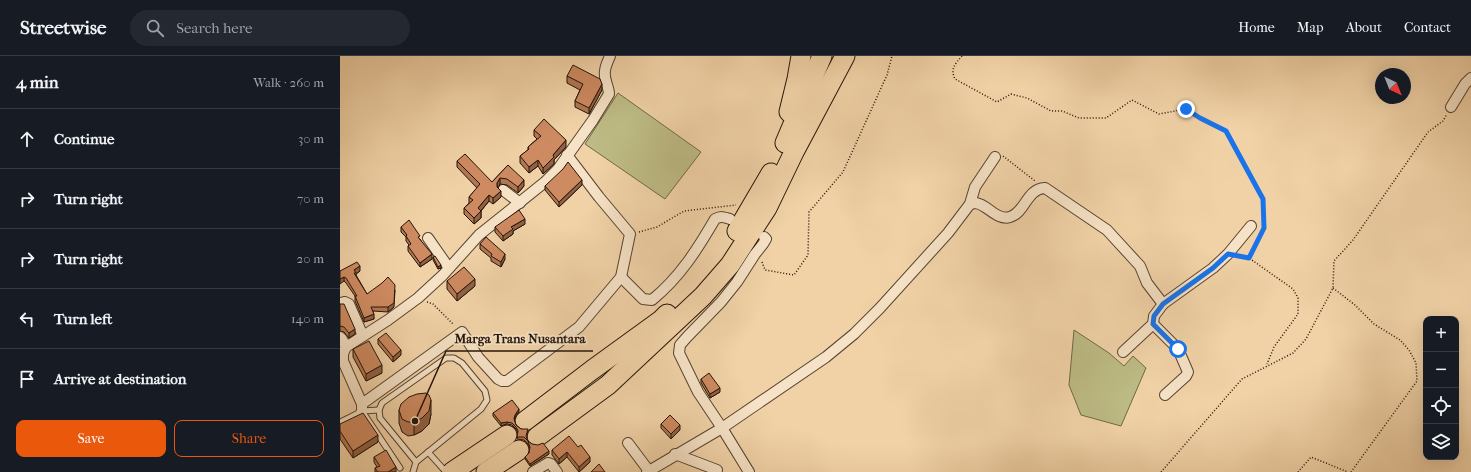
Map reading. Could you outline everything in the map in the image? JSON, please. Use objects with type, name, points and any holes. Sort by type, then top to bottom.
[{"type":"highway","points":[[775,165],[797,80],[800,56]]},
{"type":"highway","points":[[525,421],[661,320],[696,286],[724,252],[754,204],[775,165],[794,125],[822,56]]},
{"type":"highway","points":[[794,152],[833,56]]},
{"type":"highway","points":[[537,437],[608,385],[703,296],[730,265],[767,208],[794,152],[845,56]]},
{"type":"highway","points":[[452,472],[507,435]]},
{"type":"highway","points":[[486,472],[519,450]]},
{"type":"street","points":[[362,408],[343,361],[343,354],[346,347],[388,320],[418,298],[449,268],[479,235],[520,203],[552,175],[593,120],[608,94],[609,91],[604,75],[605,66],[610,56]]},
{"type":"street","points":[[1450,107],[1465,84],[1471,78]]},
{"type":"street","points":[[340,425],[360,415],[362,408],[462,332],[478,357],[498,379],[507,381],[579,327],[621,277],[630,234],[567,155]]},
{"type":"street","points":[[628,443],[648,471],[722,428],[826,357],[854,334],[880,308],[948,233],[970,204],[975,187],[994,157]]},
{"type":"street","points":[[970,204],[976,203],[1002,218],[1009,218],[1017,214],[1034,191],[1039,188],[1045,188],[1107,230],[1140,266],[1147,283],[1163,304]]},
{"type":"street","points":[[503,190],[520,203]]},
{"type":"street","points":[[621,277],[643,299],[652,300],[668,286],[691,257],[715,219],[719,217],[730,219]]},
{"type":"street","points":[[1123,352],[1153,324],[1154,316],[1163,304],[1213,268],[1228,254],[1251,226]]},
{"type":"street","points":[[749,472],[698,392],[679,353],[680,345],[686,337],[721,302],[738,282],[755,254],[764,244],[766,239],[764,237]]},
{"type":"street","points":[[428,238],[449,268]]},
{"type":"street","points":[[340,303],[345,302],[349,304],[363,336]]},
{"type":"street","points":[[1153,324],[1178,349],[1188,372],[1186,376],[1165,395]]},
{"type":"street","points":[[340,336],[346,347]]},
{"type":"street","points":[[675,454],[717,470]]},
{"type":"street","points":[[534,472],[548,463],[557,472]]},
{"type":"lane","points":[[413,472],[416,462],[481,409],[487,400],[485,391],[462,362],[454,358],[446,358],[382,403],[378,410],[380,418],[416,462]]},
{"type":"lane","points":[[362,408],[378,410]]},
{"type":"lane","points":[[362,408],[400,468]]},
{"type":"lane","points":[[428,452],[446,472]]},
{"type":"path","points":[[764,257],[761,263],[765,270],[794,275],[808,255],[809,212],[843,172],[886,74],[892,56]]},
{"type":"path","points":[[962,56],[953,67],[952,74],[955,79],[997,102],[1011,94],[1027,98],[1051,111],[1062,111],[1079,118],[1106,118],[1132,100],[1159,114],[1186,109],[1226,131],[1263,199],[1264,228],[1249,258]]},
{"type":"path","points":[[1161,472],[1242,379],[1292,353],[1306,339],[1333,288],[1334,261],[1353,240],[1428,132],[1443,121],[1450,107]]},
{"type":"path","points":[[994,157],[999,154],[1006,158],[1045,188]]},
{"type":"path","points":[[630,234],[657,227],[684,211],[736,205]]},
{"type":"path","points":[[1228,254],[1249,258],[1293,289],[1298,298],[1298,314],[1274,347],[1267,365]]},
{"type":"path","points":[[1333,288],[1374,324],[1400,340],[1409,350],[1416,363],[1417,381],[1351,472]]},
{"type":"path","points":[[418,298],[433,304],[462,332]]},
{"type":"path","points":[[1298,472],[1311,457],[1348,472]]},
{"type":"shaded area","points":[[618,93],[701,152],[665,199],[585,144]]},
{"type":"shaded area","points":[[1074,330],[1109,353],[1124,366],[1133,356],[1146,368],[1121,426],[1081,415],[1069,385]]},
{"type":"building","points":[[573,65],[600,79],[602,84],[589,108],[575,101],[583,84],[567,76]]},
{"type":"building","points":[[544,119],[566,140],[553,155],[554,157],[543,168],[538,160],[529,167],[520,156],[541,136],[534,130]]},
{"type":"building","points":[[465,154],[492,182],[508,165],[524,180],[518,187],[507,179],[500,178],[497,183],[497,187],[501,191],[493,198],[489,195],[478,208],[481,211],[474,218],[464,208],[473,200],[469,197],[480,184],[457,161]]},
{"type":"building","points":[[568,162],[582,180],[559,202],[545,186],[563,169]]},
{"type":"building","points":[[519,210],[525,219],[511,227],[513,229],[503,236],[495,227]]},
{"type":"building","points":[[409,220],[420,236],[418,237],[432,254],[420,263],[408,246],[411,244],[401,227]]},
{"type":"building","points":[[486,237],[505,254],[501,262],[491,256],[492,254],[480,244]]},
{"type":"building","points":[[435,256],[441,265],[438,267],[433,257]]},
{"type":"building","points":[[357,262],[360,266],[354,270],[356,273],[354,273],[367,294],[388,277],[395,285],[394,303],[388,307],[371,307],[374,314],[364,318],[355,296],[357,296],[346,278],[344,277],[340,279],[340,271]]},
{"type":"building","points":[[464,267],[475,279],[457,294],[447,281]]},
{"type":"building","points":[[340,304],[344,304],[355,329],[349,333],[344,327],[340,326]]},
{"type":"building","points":[[386,333],[401,350],[393,357],[378,339]]},
{"type":"building","points":[[369,341],[382,365],[366,374],[353,349]]},
{"type":"building","points":[[709,373],[720,388],[710,394],[701,379]]},
{"type":"building","points":[[426,393],[429,395],[431,400],[429,411],[422,418],[414,422],[408,422],[402,419],[399,410],[401,404],[409,397]]},
{"type":"building","points":[[512,400],[519,409],[514,419],[516,425],[521,429],[528,429],[526,436],[528,441],[524,437],[517,437],[518,431],[512,423],[501,423],[493,413]]},
{"type":"building","points":[[363,413],[378,435],[353,451],[340,431],[340,424]]},
{"type":"building","points":[[670,415],[680,425],[671,434],[661,424]]},
{"type":"building","points":[[569,436],[578,447],[581,445],[590,457],[579,467],[567,452],[559,459],[552,450]]},
{"type":"building","points":[[528,441],[532,444],[538,445],[543,443],[549,451],[530,464],[525,457],[529,453],[530,447]]},
{"type":"building","points":[[386,450],[396,467],[388,472],[378,472],[375,468],[380,466],[374,457]]},
{"type":"building","points":[[599,464],[605,472],[591,472]]},
{"type":"place","name":"Marga Trans Nusantara","points":[[415,421]]},
{"type":"route","points":[[1178,349],[1153,324],[1154,316],[1163,304],[1213,268],[1228,254],[1249,258],[1264,228],[1263,199],[1226,131],[1186,109]]}]
